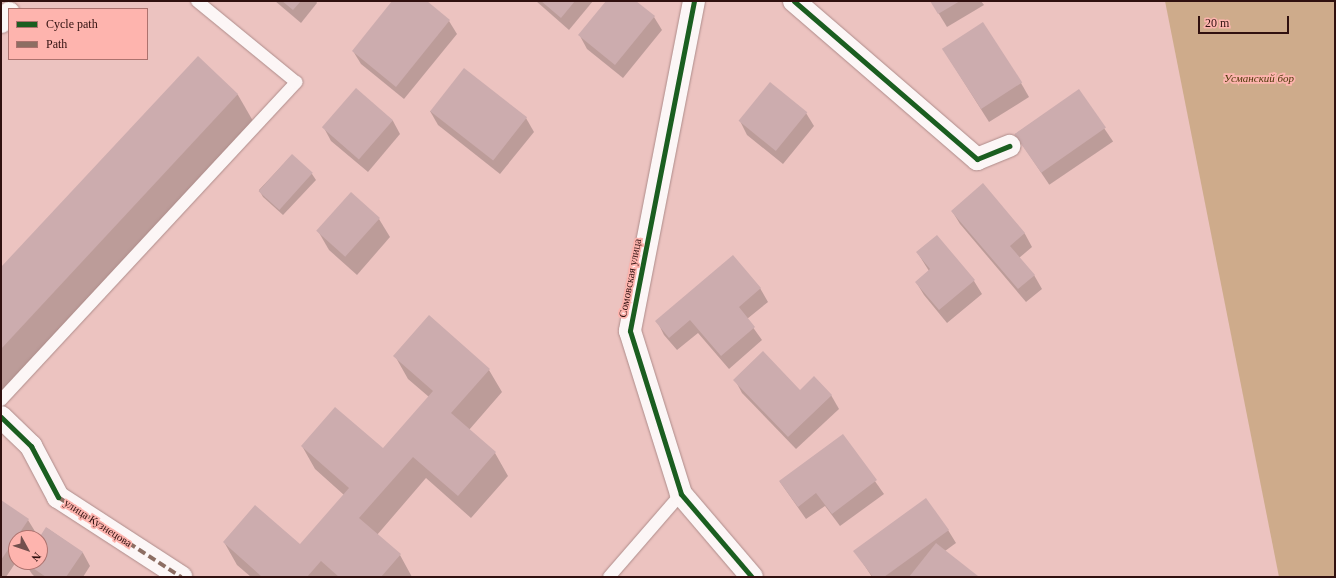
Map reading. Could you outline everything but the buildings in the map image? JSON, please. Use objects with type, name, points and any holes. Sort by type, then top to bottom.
[{"type":"street","name":"Сомовская улица","points":[[694,1],[630,331],[681,494],[752,577]]},
{"type":"street","points":[[794,1],[977,159],[1010,146]]},
{"type":"street","points":[[1,22],[8,14]]},
{"type":"street","name":"улица Кузнецова","points":[[1,417],[31,446],[58,497],[181,577]]},
{"type":"lane","points":[[1,400],[296,82],[197,1]]},
{"type":"lane","points":[[609,577],[681,494]]},
{"type":"green space","name":"Усманский бор","points":[[1165,1],[1335,1],[1335,577],[1279,577]]},
{"type":"marked path","points":[[58,497],[181,577]]},
{"type":"cycle path","points":[[694,1],[630,331],[681,494],[752,577]]},
{"type":"cycle path","points":[[794,1],[977,159],[1010,146]]},
{"type":"cycle path","points":[[1,417],[31,446],[58,497]]}]
